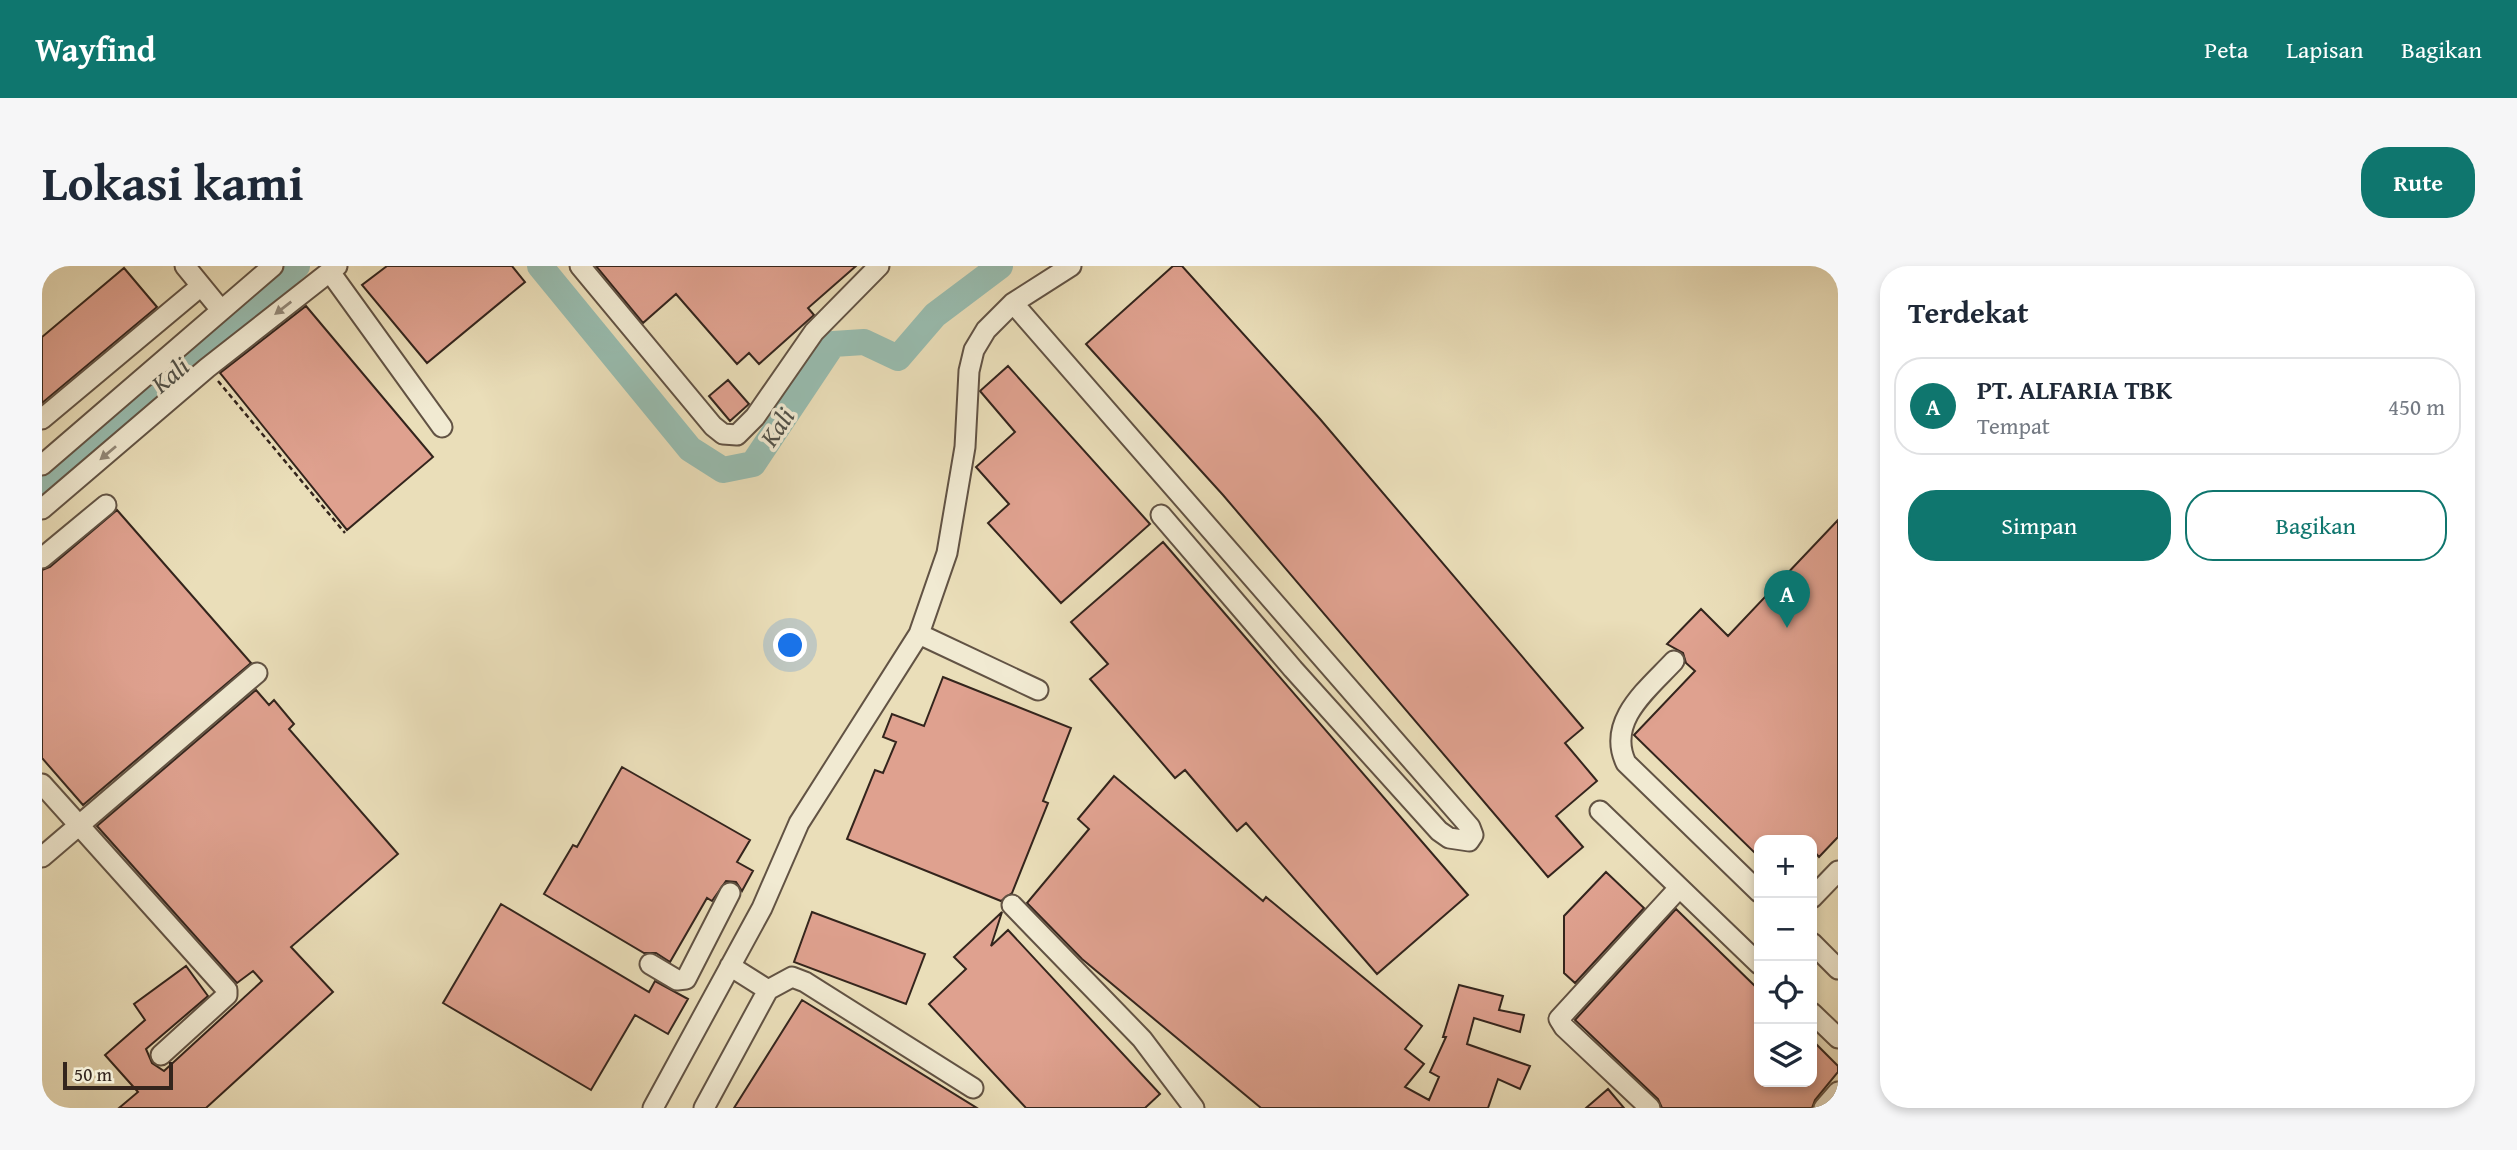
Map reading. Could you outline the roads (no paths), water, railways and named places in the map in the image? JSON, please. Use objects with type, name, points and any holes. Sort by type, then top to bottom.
[{"type":"street","points":[[185,266],[221,310]]},
{"type":"street","points":[[42,465],[273,266]]},
{"type":"street","points":[[580,266],[713,426],[723,434],[737,435],[755,417],[814,332],[879,266]]},
{"type":"street","points":[[653,1108],[762,908],[799,823],[919,634],[947,553],[965,447],[969,371],[974,350],[986,330],[1013,303],[1071,266]]},
{"type":"street","points":[[42,509],[207,368],[333,269],[442,427]]},
{"type":"street","points":[[42,419],[201,286]]},
{"type":"street","points":[[1013,303],[1184,495],[1470,827],[1474,835],[1469,841],[1449,838],[1440,831],[1228,593],[1157,518],[1184,495]]},
{"type":"street","points":[[42,558],[106,505]]},
{"type":"street","points":[[1228,593],[1252,574]]},
{"type":"street","points":[[919,634],[1038,690]]},
{"type":"street","points":[[1293,669],[1317,649]]},
{"type":"street","points":[[1674,661],[1626,716],[1620,731],[1623,756],[1626,763],[1754,887]]},
{"type":"street","points":[[42,857],[257,673]]},
{"type":"street","points":[[1363,747],[1385,728]]},
{"type":"street","points":[[42,784],[227,990],[227,995],[161,1055]]},
{"type":"street","points":[[1600,811],[1756,961]]},
{"type":"street","points":[[1817,893],[1838,871]]},
{"type":"street","points":[[1650,1108],[1563,1027],[1559,1019],[1679,888]]},
{"type":"street","points":[[650,964],[680,981],[688,977],[730,893]]},
{"type":"street","points":[[1012,905],[1142,1039],[1194,1108]]},
{"type":"street","points":[[1817,948],[1838,968]]},
{"type":"street","points":[[730,966],[768,990]]},
{"type":"street","points":[[704,1108],[768,990],[792,976],[973,1088]]},
{"type":"street","points":[[688,977],[716,992]]},
{"type":"street","points":[[1817,1018],[1838,1038]]},
{"type":"street","points":[[1824,1108],[1838,1092]]},
{"type":"waterway","name":"Kali","points":[[42,483],[297,266]]},
{"type":"waterway","name":"Kali","points":[[540,266],[690,449],[723,470],[753,464],[833,344],[864,342],[898,358],[935,315],[1000,266]]},
{"type":"place","name":"PT. ALFARIA TBK","points":[[1787,628]]}]
